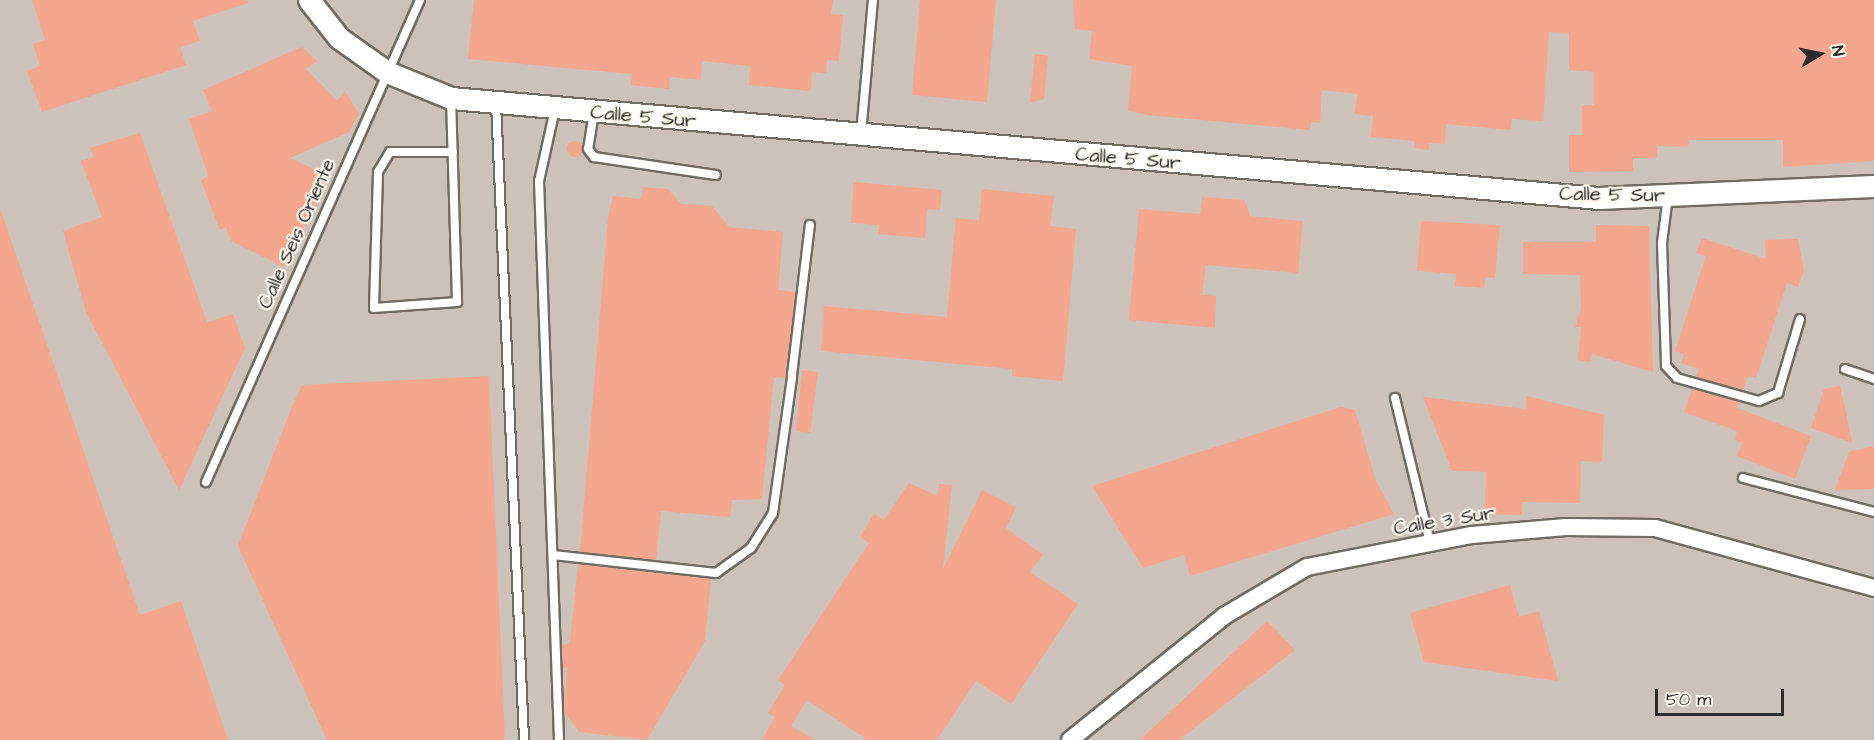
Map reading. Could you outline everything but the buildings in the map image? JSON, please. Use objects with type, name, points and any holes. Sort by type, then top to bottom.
[{"type":"street","name":"Calle 5 Sur","points":[[309,0],[339,38],[387,72],[451,98],[861,138],[1598,198],[1874,186]]},
{"type":"street","name":"Calle 3 Sur","points":[[1070,740],[1224,616],[1307,567],[1430,543],[1566,527],[1656,528],[1874,588]]},
{"type":"lane","name":"Calle Seis Oriente","points":[[206,482],[420,0]]},
{"type":"lane","points":[[861,138],[873,0]]},
{"type":"lane","points":[[451,98],[453,152],[458,302],[374,308],[378,172],[390,152],[453,152]]},
{"type":"lane","points":[[496,103],[524,740]]},
{"type":"lane","points":[[556,108],[539,181],[559,740]]},
{"type":"lane","points":[[594,112],[588,149],[594,157],[716,175]]},
{"type":"lane","points":[[1668,195],[1662,243],[1666,366],[1677,378],[1759,401],[1778,393],[1800,319]]},
{"type":"lane","points":[[553,555],[716,573],[751,548],[773,513],[810,225]]},
{"type":"lane","points":[[1845,369],[1874,379]]},
{"type":"lane","points":[[1395,398],[1430,543]]},
{"type":"lane","points":[[1743,478],[1874,512]]},
{"type":"shaded area","points":[[0,0],[1874,0],[1874,740],[0,740]]}]
